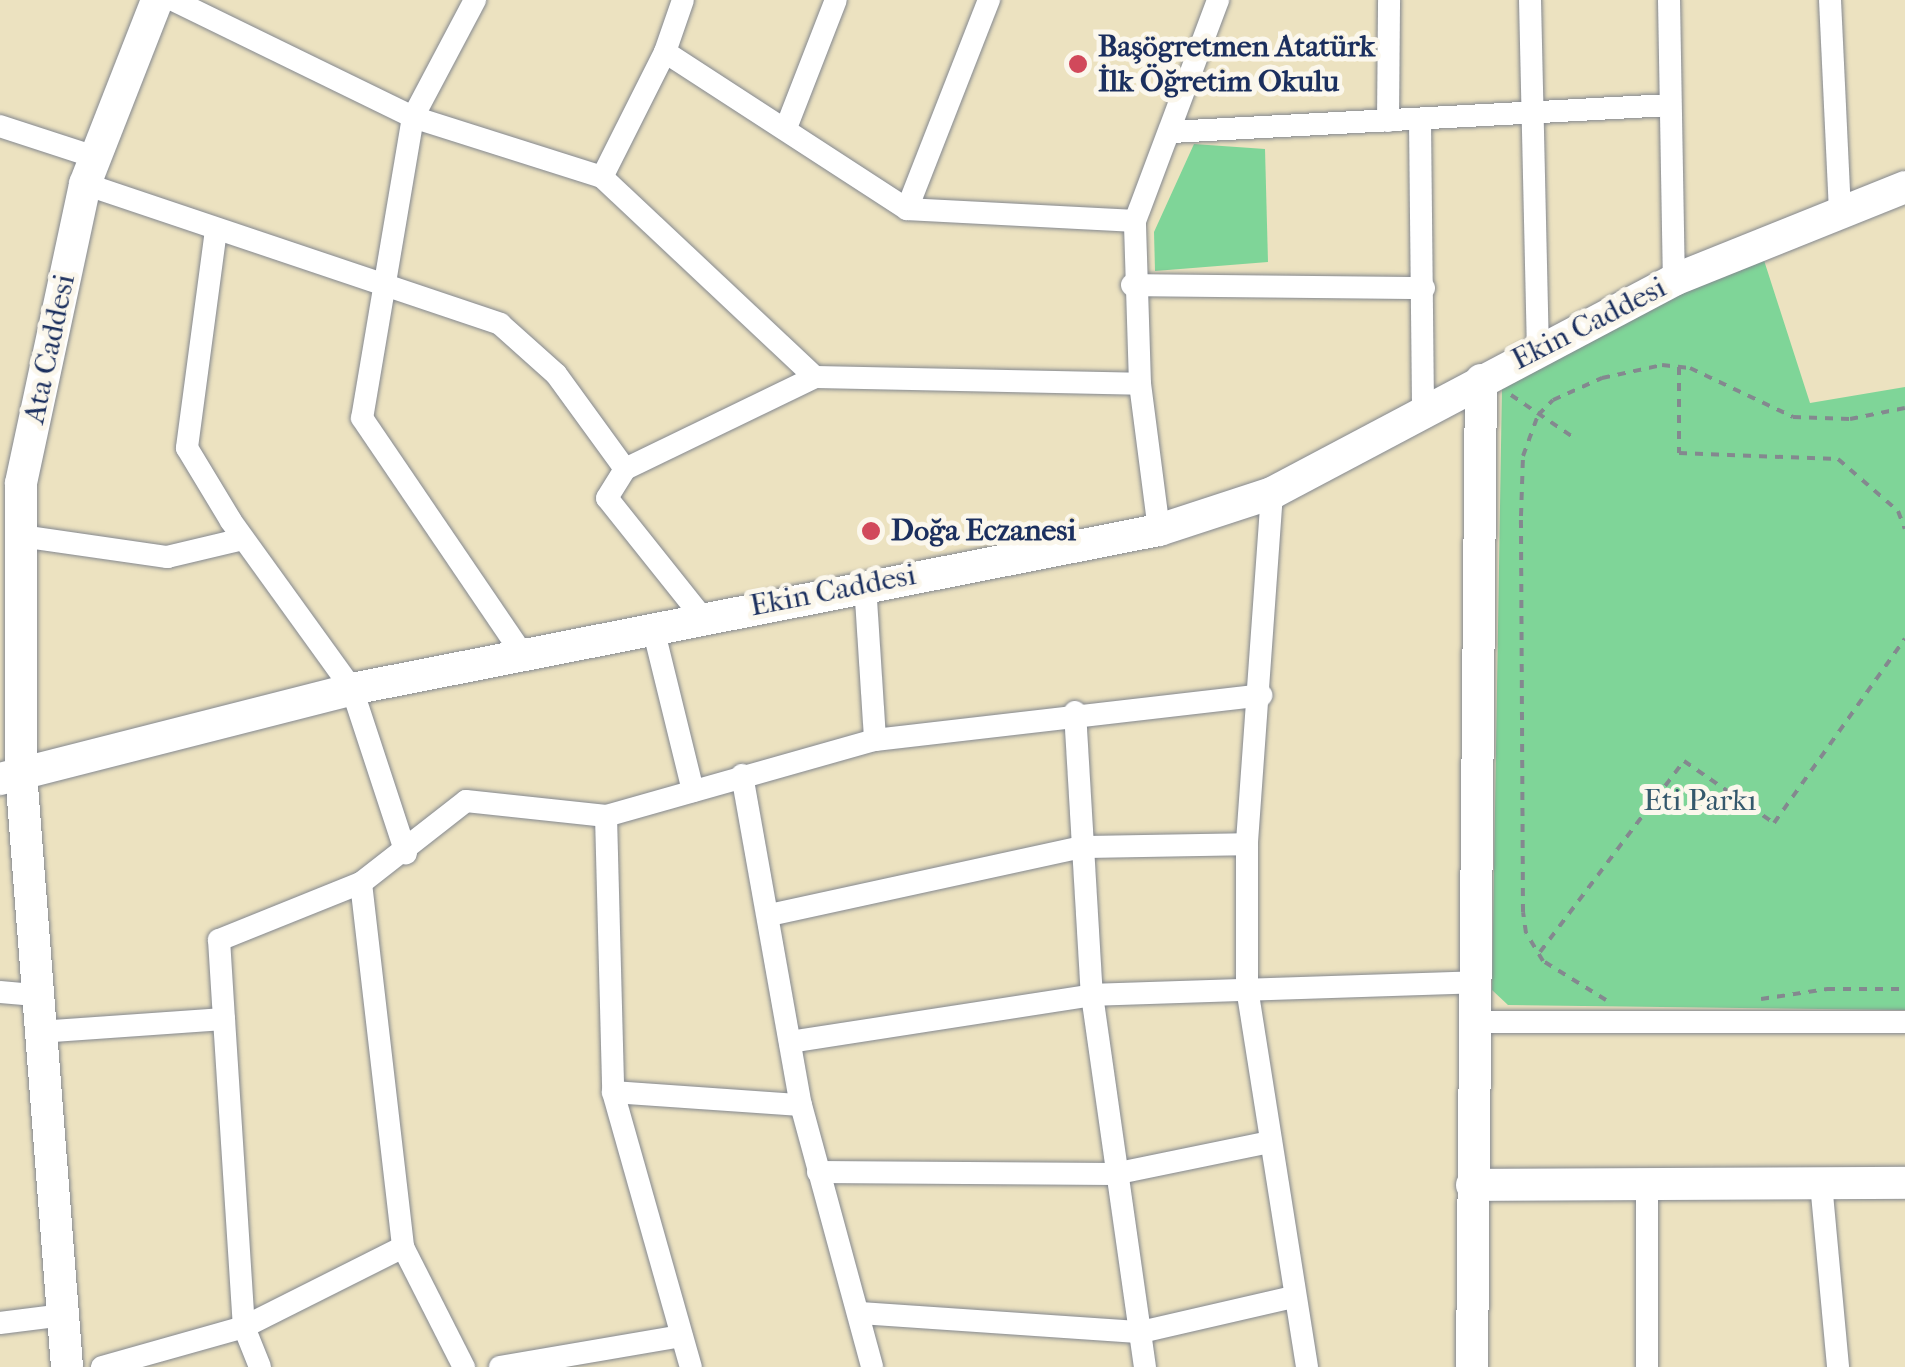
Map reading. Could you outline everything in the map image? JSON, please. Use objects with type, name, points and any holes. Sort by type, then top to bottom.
[{"type":"street","name":"Ata Caddesi","points":[[67,1367],[36,995],[10,776],[21,483],[90,171],[157,0]]},
{"type":"street","points":[[173,0],[413,117],[602,177],[815,377]]},
{"type":"street","points":[[475,0],[413,117],[362,418],[522,653]]},
{"type":"street","points":[[602,177],[666,52],[683,0]]},
{"type":"street","points":[[786,128],[836,0]]},
{"type":"street","points":[[907,209],[990,0]]},
{"type":"street","points":[[1159,530],[1132,286],[1135,221],[1218,0]]},
{"type":"street","points":[[1388,121],[1389,0]]},
{"type":"street","points":[[1530,0],[1528,115],[1538,350]]},
{"type":"street","points":[[1669,0],[1667,105],[1674,280]]},
{"type":"street","points":[[1830,0],[1840,210]]},
{"type":"street","points":[[666,52],[907,209],[1135,221]]},
{"type":"street","points":[[1171,132],[1667,105]]},
{"type":"street","points":[[1420,120],[1423,409]]},
{"type":"street","points":[[0,126],[216,230],[500,324],[556,374],[625,469]]},
{"type":"street","name":"Ekin Caddesi","points":[[10,776],[352,689],[864,584],[1159,530],[1272,494],[1423,409],[1674,280],[1905,187]]},
{"type":"street","points":[[216,230],[187,448],[244,539],[352,689],[406,852]]},
{"type":"street","points":[[1132,286],[1424,288]]},
{"type":"street","points":[[702,617],[607,498],[625,469],[815,377],[1140,384]]},
{"type":"street","points":[[1472,1367],[1472,1185],[1480,982],[1484,378]]},
{"type":"street","points":[[1272,494],[1261,695],[1247,844],[1247,988],[1293,1298],[1307,1367]]},
{"type":"street","points":[[21,536],[167,557],[244,539]]},
{"type":"street","points":[[864,584],[875,740]]},
{"type":"street","points":[[654,628],[693,791]]},
{"type":"street","points":[[260,1367],[244,1327],[218,940],[361,883],[406,852],[466,800],[606,816],[875,740],[1076,712],[1261,695]]},
{"type":"street","points":[[1076,712],[1092,995],[1114,1174],[1145,1367]]},
{"type":"street","points":[[742,775],[770,915],[800,1106],[872,1367]]},
{"type":"street","points":[[606,816],[613,1092],[691,1367]]},
{"type":"street","points":[[770,915],[1083,846],[1247,844]]},
{"type":"street","points":[[361,883],[403,1247],[464,1367]]},
{"type":"street","points":[[790,1042],[1092,995],[1480,982]]},
{"type":"street","points":[[0,992],[36,995]]},
{"type":"street","points":[[39,1032],[224,1019]]},
{"type":"street","points":[[1478,1022],[1905,1022]]},
{"type":"street","points":[[613,1092],[800,1106]]},
{"type":"street","points":[[818,1172],[1114,1174],[1270,1142]]},
{"type":"street","points":[[1472,1185],[1905,1183]]},
{"type":"street","points":[[1647,1184],[1647,1367]]},
{"type":"street","points":[[1821,1184],[1838,1367]]},
{"type":"street","points":[[102,1367],[244,1327],[403,1247]]},
{"type":"street","points":[[860,1313],[1141,1332],[1293,1298]]},
{"type":"street","points":[[0,1323],[63,1315]]},
{"type":"street","points":[[500,1367],[681,1336]]},
{"type":"path","points":[[1620,1002],[1595,997],[1538,954],[1523,912],[1521,516],[1523,456],[1538,416],[1553,400],[1602,378],[1679,367],[1793,417],[1850,419],[1905,408]]},
{"type":"path","points":[[1679,367],[1679,453],[1838,460],[1898,511],[1905,529]]},
{"type":"path","points":[[1484,378],[1573,437]]},
{"type":"path","points":[[1538,954],[1684,761],[1774,823],[1905,639]]},
{"type":"path","points":[[1758,1000],[1827,989],[1905,989]]},
{"type":"green space","points":[[1194,144],[1265,149],[1268,262],[1155,271],[1154,232]]},
{"type":"green space","name":"Eti Parkı","points":[[1761,251],[1810,403],[1905,387],[1905,1010],[1508,1005],[1492,990],[1502,386]]},
{"type":"place","name":"Başögretmen Atatürk İlk Öğretim Okulu","points":[[1078,64]]},
{"type":"place","name":"Doğa Eczanesi","points":[[871,531]]}]
